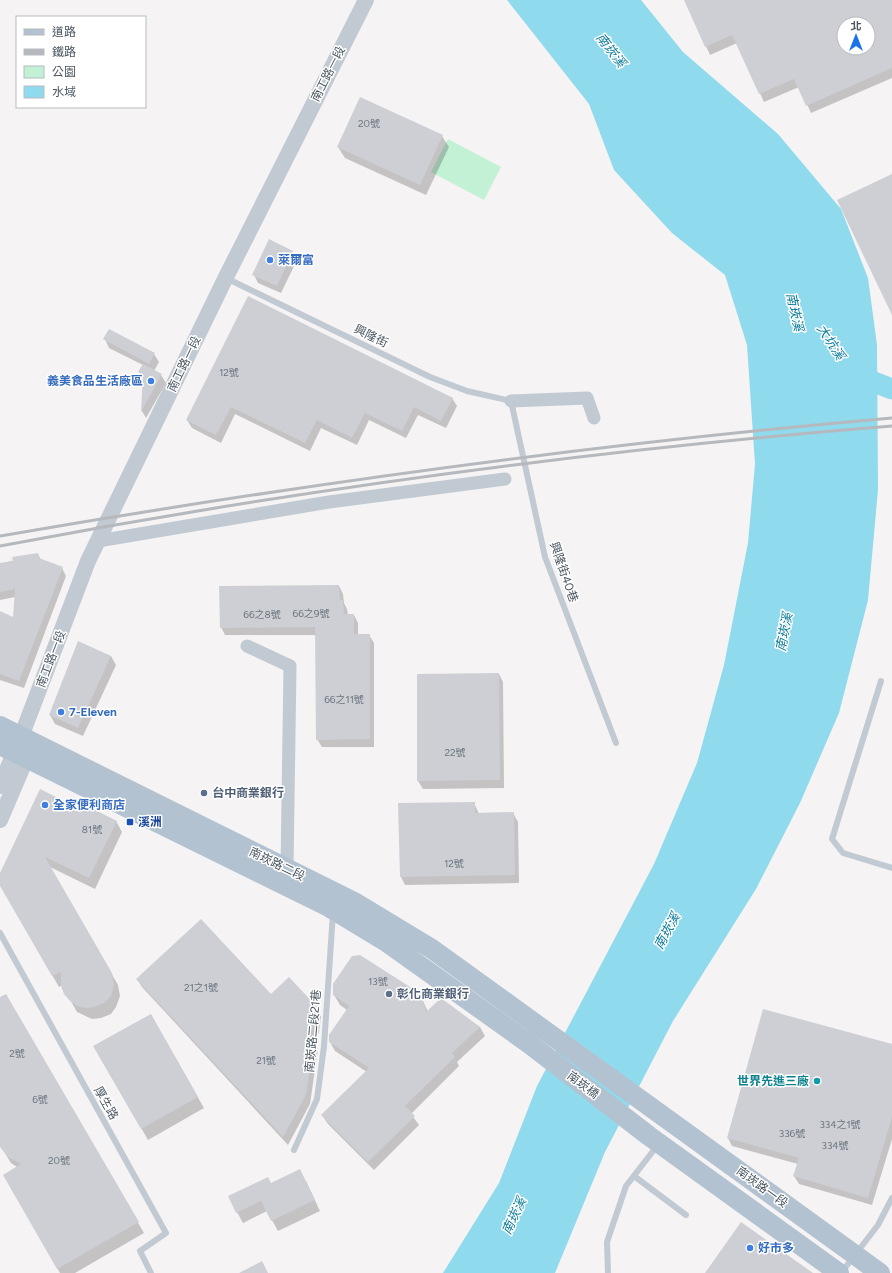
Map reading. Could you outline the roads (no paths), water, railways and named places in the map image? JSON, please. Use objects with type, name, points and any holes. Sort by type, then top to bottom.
[{"type":"main road","name":"南崁路二段","points":[[0,726],[15,748],[333,910],[388,943],[531,1045]]},
{"type":"main road","name":"南崁路二段","points":[[15,748],[287,869],[356,902],[432,949],[539,1028]]},
{"type":"main road","name":"南崁橋","points":[[539,1028],[643,1102]]},
{"type":"main road","name":"南崁橋","points":[[531,1045],[636,1125]]},
{"type":"main road","name":"南崁路一段","points":[[643,1102],[880,1273]]},
{"type":"main road","name":"南崁路一段","points":[[636,1125],[840,1273]]},
{"type":"street","name":"南工路一段","points":[[15,748],[88,561],[226,277],[366,0]]},
{"type":"street","points":[[511,401],[587,398],[594,418]]},
{"type":"street","points":[[98,541],[329,502],[504,479]]},
{"type":"street","points":[[246,646],[290,666],[287,869]]},
{"type":"street","points":[[0,786],[15,748]]},
{"type":"street","points":[[0,820],[15,748]]},
{"type":"lane","name":"興隆街","points":[[226,277],[430,377],[467,391],[511,401]]},
{"type":"lane","name":"興隆街40巷","points":[[511,401],[545,557],[616,743]]},
{"type":"lane","points":[[881,681],[832,838],[843,852],[892,868]]},
{"type":"lane","name":"南崁路二段21巷","points":[[294,1150],[317,1099],[324,1046],[333,910]]},
{"type":"lane","name":"厚生路","points":[[0,933],[166,1233],[140,1251],[151,1273]]},
{"type":"lane","points":[[608,1273],[607,1242],[626,1186],[659,1143]]},
{"type":"lane","points":[[634,1176],[686,1215]]},
{"type":"lane","points":[[840,1273],[856,1255],[878,1225],[892,1198]]},
{"type":"water","name":"南崁溪","points":[[507,0],[641,0],[683,52],[778,134],[841,209],[868,278],[877,345],[878,490],[868,600],[839,713],[800,803],[756,889],[673,1021],[605,1152],[555,1273],[443,1273],[499,1183],[537,1086],[654,864],[697,763],[724,665],[748,543],[755,464],[747,345],[725,275],[672,233],[614,170],[589,104]]},
{"type":"waterway","name":"大坑溪","points":[[851,371],[853,374],[892,389]]},
{"type":"railway","points":[[0,536],[111,517],[333,483],[556,453],[780,428],[892,418]]},
{"type":"railway","points":[[0,546],[222,507],[444,474],[668,447],[892,426]]},
{"type":"place","name":"萊爾富","points":[[270,260]]},
{"type":"place","name":"義美食品生活廠區","points":[[151,381]]},
{"type":"place","name":"7-Eleven","points":[[61,712]]},
{"type":"place","name":"台中商業銀行","points":[[204,793]]},
{"type":"place","name":"全家便利商店","points":[[45,805]]},
{"type":"place","name":"溪洲","points":[[130,822]]},
{"type":"place","name":"彰化商業銀行","points":[[389,994]]},
{"type":"place","name":"世界先進三廠","points":[[817,1081]]},
{"type":"place","name":"好市多","points":[[750,1248]]}]
